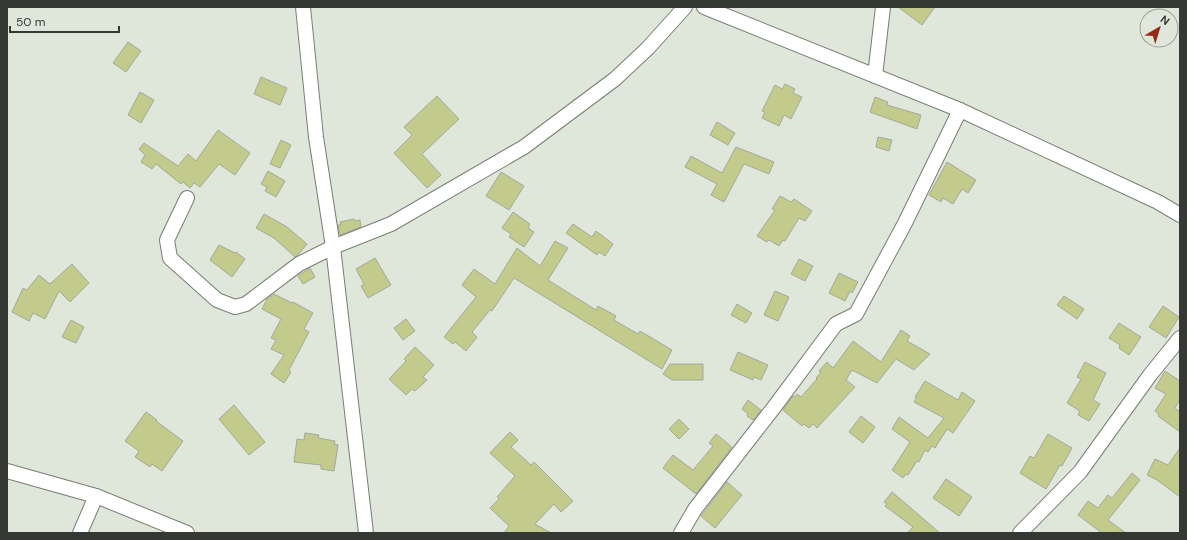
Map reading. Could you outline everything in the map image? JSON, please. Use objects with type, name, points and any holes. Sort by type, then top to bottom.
[{"type":"street","points":[[303,7],[316,137],[333,247],[366,533]]},
{"type":"street","points":[[187,198],[167,240],[170,258],[217,300],[235,307],[246,304],[299,264],[333,247],[391,224],[524,147],[615,79],[648,48],[685,7]]},
{"type":"street","points":[[704,7],[960,110],[1137,192],[1180,215]]},
{"type":"street","points":[[875,76],[883,7]]},
{"type":"street","points":[[681,533],[695,509],[836,324],[856,314],[905,223],[960,110]]},
{"type":"street","points":[[1020,533],[1080,472],[1150,375],[1180,338]]},
{"type":"street","points":[[7,471],[96,496],[187,533]]},
{"type":"street","points":[[80,533],[96,496]]},
{"type":"building","points":[[898,7],[935,7],[922,25]]},
{"type":"building","points":[[128,42],[141,51],[126,72],[113,63]]},
{"type":"building","points":[[261,77],[287,88],[280,105],[254,94]]},
{"type":"building","points":[[785,84],[795,89],[793,93],[802,97],[791,119],[784,115],[779,126],[762,118],[765,112],[762,111],[775,85],[782,89]]},
{"type":"building","points":[[140,92],[154,100],[141,123],[128,115]]},
{"type":"building","points":[[437,96],[459,119],[422,154],[441,175],[427,188],[394,153],[412,135],[404,127]]},
{"type":"building","points":[[875,97],[888,102],[887,105],[921,115],[917,129],[870,112]]},
{"type":"building","points":[[717,122],[735,133],[728,145],[710,135]]},
{"type":"building","points":[[218,130],[250,153],[235,175],[219,164],[200,187],[194,183],[190,188],[183,182],[181,184],[156,164],[152,169],[141,162],[145,155],[139,149],[144,143],[178,166],[188,154],[196,161]]},
{"type":"building","points":[[878,137],[892,140],[889,151],[876,147]]},
{"type":"building","points":[[281,140],[291,145],[280,168],[270,164]]},
{"type":"building","points":[[736,147],[774,162],[769,174],[744,164],[724,202],[711,195],[717,184],[685,167],[691,156],[722,173]]},
{"type":"building","points":[[947,162],[976,180],[968,193],[962,189],[953,204],[943,198],[941,202],[929,195]]},
{"type":"building","points":[[268,171],[285,181],[276,197],[265,191],[267,187],[261,184]]},
{"type":"building","points":[[501,172],[524,186],[509,210],[486,196]]},
{"type":"building","points":[[780,196],[791,202],[794,199],[812,211],[805,221],[799,218],[785,241],[783,240],[779,246],[769,240],[767,242],[757,236],[775,210],[772,209]]},
{"type":"building","points":[[513,212],[530,224],[528,228],[534,232],[524,247],[509,237],[511,234],[502,228]]},
{"type":"building","points":[[264,214],[287,227],[307,244],[298,255],[295,257],[274,238],[256,228]]},
{"type":"building","points":[[354,219],[355,221],[360,220],[361,227],[340,235],[338,225],[341,225],[340,222]]},
{"type":"building","points":[[573,224],[592,237],[596,231],[613,244],[605,256],[599,252],[597,255],[566,233]]},
{"type":"building","points":[[555,241],[568,248],[548,280],[596,310],[598,306],[616,316],[614,320],[638,334],[640,331],[672,350],[662,369],[514,278],[492,311],[490,310],[472,332],[477,337],[466,351],[455,342],[453,344],[444,337],[476,297],[462,285],[474,269],[495,284],[517,248],[540,266]]},
{"type":"building","points":[[219,245],[235,253],[236,252],[245,259],[232,277],[210,260]]},
{"type":"building","points":[[375,258],[391,285],[368,298],[361,286],[364,284],[356,269]]},
{"type":"building","points":[[799,259],[813,266],[805,281],[791,274]]},
{"type":"building","points":[[72,264],[89,283],[70,302],[59,291],[45,319],[33,313],[29,321],[12,312],[23,288],[27,290],[39,275],[50,284]]},
{"type":"building","points":[[310,268],[315,277],[303,284],[298,276]]},
{"type":"building","points":[[839,273],[858,282],[852,293],[850,291],[845,301],[829,293]]},
{"type":"building","points":[[775,291],[789,297],[778,321],[764,315]]},
{"type":"building","points":[[274,294],[313,313],[304,329],[309,332],[289,370],[291,372],[284,383],[271,374],[284,355],[271,349],[276,340],[271,338],[281,319],[262,309],[267,299]]},
{"type":"building","points":[[1064,296],[1084,309],[1077,319],[1057,305]]},
{"type":"building","points":[[737,304],[752,313],[746,323],[731,315]]},
{"type":"building","points":[[1163,306],[1179,317],[1166,338],[1149,327]]},
{"type":"building","points":[[406,319],[415,331],[403,340],[394,328]]},
{"type":"building","points":[[71,320],[84,327],[76,343],[62,337]]},
{"type":"building","points":[[1119,323],[1141,337],[1129,355],[1119,348],[1120,345],[1109,338]]},
{"type":"building","points":[[901,330],[910,336],[907,341],[930,354],[914,370],[896,359],[877,383],[852,370],[846,380],[855,387],[817,428],[813,424],[809,428],[804,424],[802,426],[783,410],[793,396],[795,397],[797,394],[801,397],[817,379],[816,378],[821,372],[819,371],[827,362],[833,368],[853,341],[881,362]]},
{"type":"building","points":[[415,347],[434,365],[423,377],[427,380],[415,391],[412,389],[406,395],[389,379],[406,361],[404,359]]},
{"type":"building","points":[[738,352],[768,365],[761,380],[754,377],[753,380],[730,370]]},
{"type":"building","points":[[1085,362],[1106,373],[1093,400],[1100,404],[1089,421],[1078,415],[1080,411],[1067,403],[1081,379],[1077,377]]},
{"type":"building","points":[[670,364],[703,364],[703,380],[672,380],[663,374]]},
{"type":"building","points":[[1165,371],[1180,381],[1180,399],[1175,408],[1180,412],[1180,432],[1158,416],[1159,414],[1155,411],[1166,394],[1155,388]]},
{"type":"building","points":[[925,381],[958,400],[962,392],[975,401],[953,433],[947,429],[935,448],[932,446],[928,452],[925,450],[919,462],[917,461],[908,475],[906,474],[903,478],[892,470],[910,442],[892,429],[899,417],[928,438],[944,418],[914,402],[917,397],[915,397]]},
{"type":"building","points":[[748,400],[761,410],[753,420],[747,416],[748,414],[742,409]]},
{"type":"building","points":[[234,405],[265,442],[249,455],[219,419]]},
{"type":"building","points":[[146,412],[183,441],[162,471],[152,464],[150,467],[135,457],[139,451],[125,441]]},
{"type":"building","points":[[861,416],[875,427],[863,443],[849,432]]},
{"type":"building","points":[[679,419],[689,429],[679,439],[669,429]]},
{"type":"building","points":[[510,432],[518,440],[511,447],[531,465],[534,462],[573,501],[561,512],[554,504],[535,524],[551,533],[504,533],[509,526],[490,508],[499,499],[497,497],[515,476],[490,453]]},
{"type":"building","points":[[305,433],[319,435],[318,438],[335,441],[334,444],[338,445],[334,471],[321,469],[321,465],[294,462],[297,439],[304,440]]},
{"type":"building","points":[[716,434],[732,447],[696,494],[663,468],[673,455],[693,470],[713,446],[709,443]]},
{"type":"building","points":[[1048,434],[1072,448],[1046,489],[1020,473],[1030,456],[1034,458]]},
{"type":"building","points":[[1180,448],[1180,497],[1157,480],[1147,475],[1155,459],[1168,465]]},
{"type":"building","points":[[1132,473],[1140,480],[1108,520],[1126,533],[1102,533],[1078,515],[1088,501],[1098,508],[1108,495],[1112,498]]},
{"type":"building","points":[[946,479],[972,497],[959,516],[933,498]]},
{"type":"building","points":[[727,482],[742,495],[715,528],[701,516]]},
{"type":"building","points":[[892,492],[940,533],[907,533],[913,527],[885,506],[887,504],[884,502]]}]
